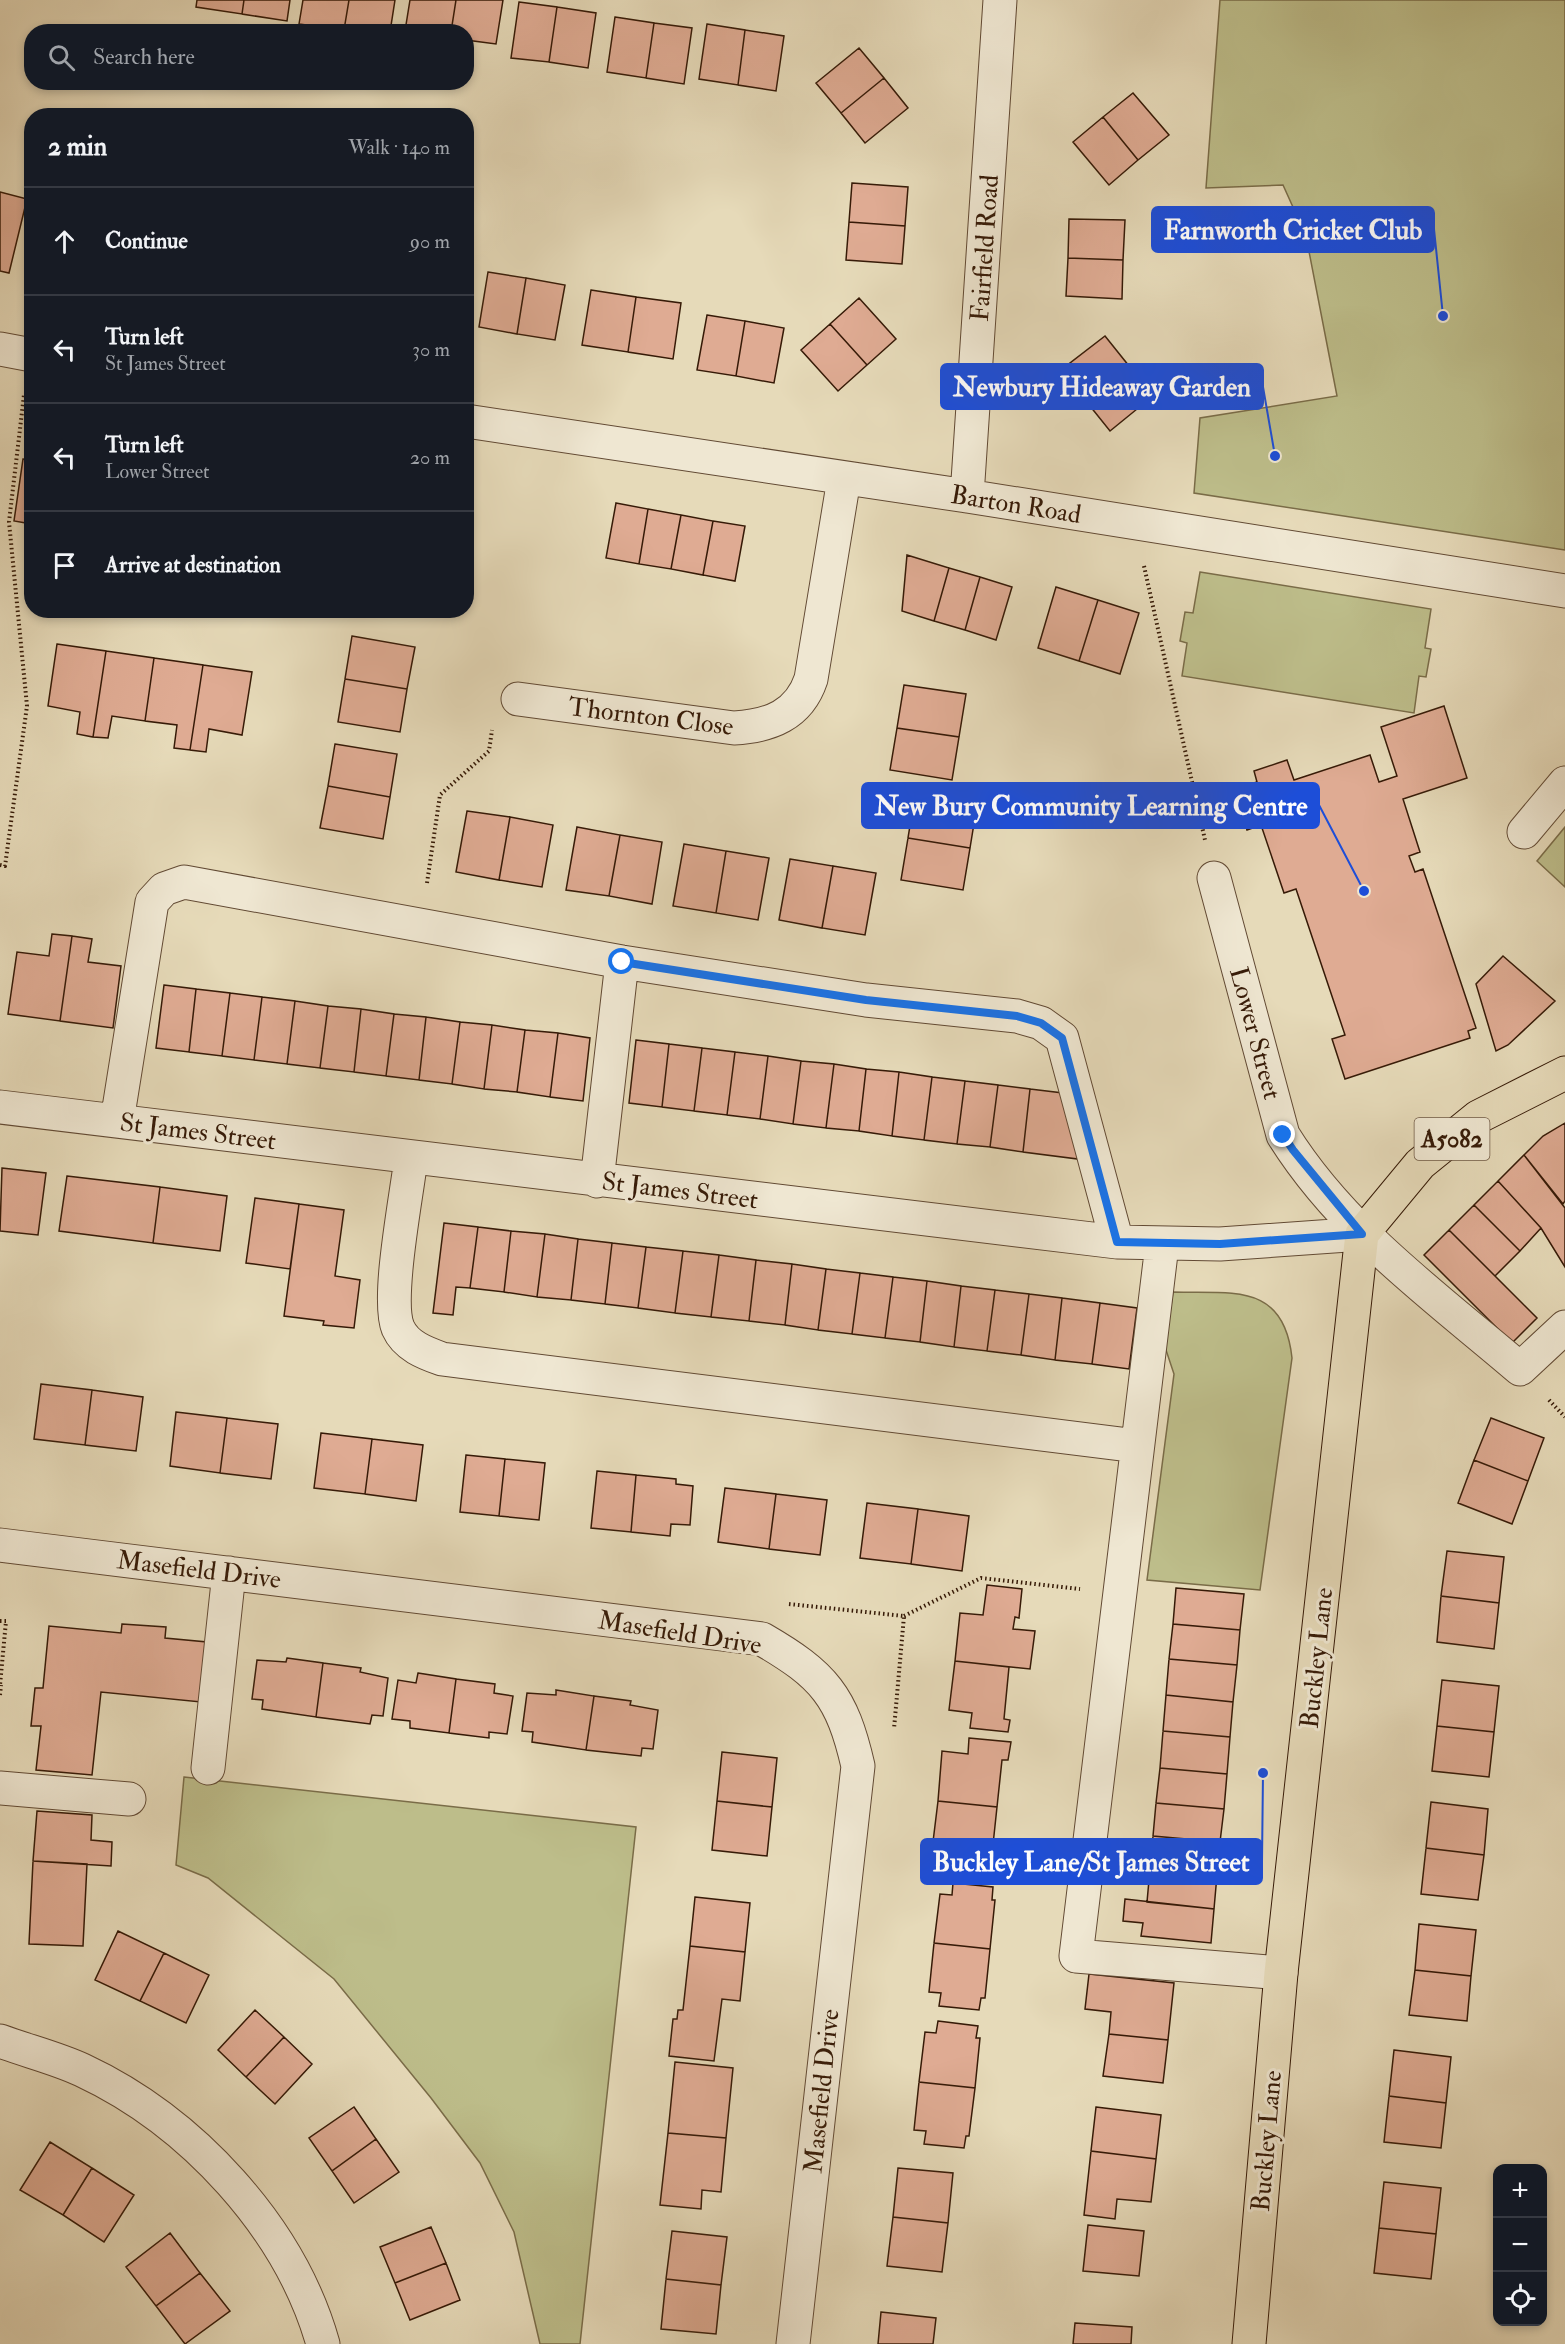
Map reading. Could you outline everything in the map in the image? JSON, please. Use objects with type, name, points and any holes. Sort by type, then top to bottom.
[{"type":"main road","name":"A5082","points":[[1362,1234],[1420,1164],[1478,1117],[1565,1073]]},
{"type":"main road","name":"Buckley Lane","points":[[1249,2344],[1281,1973],[1362,1234]]},
{"type":"street","name":"Fairfield Road","points":[[967,496],[1000,0]]},
{"type":"street","name":"Barton Road","points":[[474,423],[967,496],[1565,591]]},
{"type":"street","name":"Thornton Close","points":[[518,699],[734,728],[752,727],[775,721],[793,710],[806,695],[811,679],[844,479]]},
{"type":"street","points":[[1524,831],[1565,783]]},
{"type":"street","name":"Lower Street","points":[[1214,878],[1283,1135],[1293,1150],[1362,1234],[1520,1369],[1565,1327]]},
{"type":"street","points":[[117,1121],[153,902],[164,889],[184,882],[622,962],[866,1000],[1017,1016],[1041,1023],[1062,1038],[1117,1242]]},
{"type":"street","points":[[597,1181],[622,962]]},
{"type":"street","name":"St James Street","points":[[0,1107],[597,1181],[1117,1242],[1162,1245],[1220,1244],[1362,1234]]},
{"type":"street","points":[[411,1158],[393,1303],[399,1329],[417,1350],[442,1359],[1137,1446]]},
{"type":"street","points":[[1162,1245],[1076,1956],[1281,1973]]},
{"type":"street","name":"Masefield Drive","points":[[0,1545],[762,1639],[800,1661],[832,1692],[849,1727],[858,1766],[793,2344]]},
{"type":"street","points":[[208,1768],[229,1573]]},
{"type":"street","points":[[0,1788],[129,1799]]},
{"type":"street","points":[[0,2041],[82,2071],[151,2112],[207,2155],[257,2213],[295,2271],[323,2344]]},
{"type":"path","points":[[0,865],[5,866],[27,706],[9,522],[20,353]]},
{"type":"path","points":[[1135,523],[1214,878]]},
{"type":"path","points":[[421,925],[440,795],[489,751],[496,696],[518,699]]},
{"type":"path","points":[[762,1639],[785,1604],[904,1616],[981,1578],[1119,1594]]},
{"type":"path","points":[[858,1766],[894,1731],[904,1616]]},
{"type":"path","points":[[0,1621],[6,1621],[0,1695]]},
{"type":"green space","points":[[1220,0],[1565,0],[1565,550],[1194,493],[1200,418],[1337,396],[1306,236],[1283,185],[1206,188]]},
{"type":"green space","points":[[1200,572],[1431,609],[1425,648],[1431,649],[1426,677],[1419,676],[1414,713],[1182,676],[1187,643],[1180,641],[1185,612],[1193,613]]},
{"type":"green space","points":[[1565,827],[1565,887],[1537,861]]},
{"type":"green space","points":[[1173,1292],[1216,1292],[1252,1297],[1267,1304],[1278,1316],[1287,1333],[1292,1358],[1260,1590],[1147,1580],[1174,1374],[1165,1347]]},
{"type":"green space","points":[[184,1777],[636,1827],[580,2344],[540,2344],[514,2232],[480,2163],[431,2098],[334,1979],[208,1878],[176,1865]]},
{"type":"building","points":[[197,0],[244,0],[242,14],[196,7]]},
{"type":"building","points":[[244,0],[290,0],[287,21],[242,14]]},
{"type":"building","points":[[303,0],[349,0],[345,24],[299,24]]},
{"type":"building","points":[[349,0],[395,0],[391,24],[345,24]]},
{"type":"building","points":[[410,0],[456,0],[452,24],[406,24]]},
{"type":"building","points":[[456,0],[503,0],[496,44],[474,41],[474,24],[452,24]]},
{"type":"building","points":[[519,2],[557,7],[549,62],[511,58]]},
{"type":"building","points":[[557,7],[596,13],[588,68],[549,62]]},
{"type":"building","points":[[615,17],[654,23],[646,78],[607,72]]},
{"type":"building","points":[[654,23],[692,28],[684,84],[646,78]]},
{"type":"building","points":[[707,24],[745,30],[738,85],[699,79]]},
{"type":"building","points":[[745,30],[784,36],[776,91],[738,85]]},
{"type":"building","points":[[859,48],[884,78],[841,113],[816,83]]},
{"type":"building","points":[[884,78],[908,108],[865,143],[841,113]]},
{"type":"building","points":[[1133,93],[1169,135],[1138,160],[1103,117]]},
{"type":"building","points":[[1103,117],[1138,160],[1109,185],[1073,142]]},
{"type":"building","points":[[852,183],[908,187],[905,226],[849,222]]},
{"type":"building","points":[[0,192],[24,198],[24,211],[9,273],[0,271]]},
{"type":"building","points":[[1069,219],[1125,220],[1123,260],[1068,258]]},
{"type":"building","points":[[849,222],[905,226],[902,264],[846,260]]},
{"type":"building","points":[[1068,258],[1123,260],[1122,299],[1066,296]]},
{"type":"building","points":[[488,272],[526,278],[517,334],[479,327]]},
{"type":"building","points":[[526,278],[565,285],[555,340],[517,334]]},
{"type":"building","points":[[591,290],[636,297],[628,352],[582,345]]},
{"type":"building","points":[[636,297],[681,303],[673,359],[628,352]]},
{"type":"building","points":[[859,298],[896,339],[867,365],[830,324]]},
{"type":"building","points":[[707,315],[745,321],[736,376],[697,370]]},
{"type":"building","points":[[745,321],[784,328],[774,383],[736,376]]},
{"type":"building","points":[[830,324],[867,365],[838,391],[801,350]]},
{"type":"building","points":[[1105,336],[1129,366],[1086,401],[1061,370]]},
{"type":"building","points":[[1129,366],[1153,396],[1110,431],[1086,401]]},
{"type":"building","points":[[23,459],[24,459],[24,523],[14,521]]},
{"type":"building","points":[[616,503],[648,509],[639,564],[606,558]]},
{"type":"building","points":[[648,509],[681,515],[671,569],[639,564]]},
{"type":"building","points":[[681,515],[713,521],[703,575],[671,569]]},
{"type":"building","points":[[713,521],[745,526],[735,581],[703,575]]},
{"type":"building","points":[[907,555],[949,568],[934,621],[902,611]]},
{"type":"building","points":[[949,568],[980,577],[965,630],[934,621]]},
{"type":"building","points":[[980,577],[1012,587],[996,640],[965,630]]},
{"type":"building","points":[[1056,587],[1098,600],[1079,661],[1038,648]]},
{"type":"building","points":[[1098,600],[1139,613],[1120,674],[1079,661]]},
{"type":"building","points":[[352,636],[415,647],[407,689],[345,679]]},
{"type":"building","points":[[57,644],[106,651],[93,737],[77,734],[80,712],[48,706]]},
{"type":"building","points":[[106,651],[154,658],[145,721],[112,716],[108,738],[93,737]]},
{"type":"building","points":[[154,658],[203,665],[190,750],[174,748],[177,725],[145,721]]},
{"type":"building","points":[[203,665],[252,672],[242,735],[209,729],[206,752],[190,750]]},
{"type":"building","points":[[345,679],[407,689],[400,732],[338,722]]},
{"type":"building","points":[[904,685],[966,694],[959,737],[897,728]]},
{"type":"building","points":[[1444,706],[1467,778],[1403,799],[1420,852],[1409,856],[1415,872],[1423,869],[1476,1028],[1468,1031],[1470,1038],[1345,1079],[1332,1039],[1345,1035],[1296,889],[1284,893],[1261,825],[1247,830],[1234,789],[1257,782],[1254,771],[1287,760],[1294,780],[1370,755],[1379,782],[1397,776],[1381,727]]},
{"type":"building","points":[[897,728],[959,737],[952,780],[890,770]]},
{"type":"building","points":[[335,744],[397,754],[390,797],[328,786]]},
{"type":"building","points":[[328,786],[390,797],[383,839],[320,828]]},
{"type":"building","points":[[915,795],[977,805],[970,848],[908,838]]},
{"type":"building","points":[[467,811],[510,817],[499,880],[456,872]]},
{"type":"building","points":[[510,817],[553,825],[542,887],[499,880]]},
{"type":"building","points":[[577,827],[620,835],[609,896],[566,890]]},
{"type":"building","points":[[620,835],[662,842],[652,904],[609,896]]},
{"type":"building","points":[[908,838],[970,848],[963,890],[901,880]]},
{"type":"building","points":[[684,844],[726,851],[716,913],[673,906]]},
{"type":"building","points":[[726,851],[769,858],[758,920],[716,913]]},
{"type":"building","points":[[790,859],[833,866],[822,928],[779,920]]},
{"type":"building","points":[[833,866],[876,873],[865,935],[822,928]]},
{"type":"building","points":[[52,934],[72,936],[60,1021],[8,1014],[17,952],[49,956]]},
{"type":"building","points":[[72,936],[92,939],[88,962],[121,966],[113,1028],[60,1021]]},
{"type":"building","points":[[1503,956],[1555,1001],[1508,1045],[1496,1051],[1476,984]]},
{"type":"building","points":[[164,985],[196,989],[189,1052],[156,1048]]},
{"type":"building","points":[[196,989],[230,993],[222,1056],[189,1052]]},
{"type":"building","points":[[230,993],[262,997],[254,1060],[222,1056]]},
{"type":"building","points":[[262,997],[295,1001],[287,1064],[254,1060]]},
{"type":"building","points":[[295,1001],[328,1006],[320,1068],[287,1064]]},
{"type":"building","points":[[328,1006],[361,1009],[354,1072],[320,1068]]},
{"type":"building","points":[[361,1009],[394,1014],[386,1076],[354,1072]]},
{"type":"building","points":[[394,1014],[426,1017],[419,1080],[386,1076]]},
{"type":"building","points":[[426,1017],[460,1022],[452,1084],[419,1080]]},
{"type":"building","points":[[460,1022],[492,1025],[484,1089],[452,1084]]},
{"type":"building","points":[[492,1025],[525,1030],[517,1092],[484,1089]]},
{"type":"building","points":[[525,1030],[558,1033],[550,1097],[517,1092]]},
{"type":"building","points":[[558,1033],[590,1038],[583,1101],[550,1097]]},
{"type":"building","points":[[636,1040],[669,1044],[662,1107],[629,1103]]},
{"type":"building","points":[[669,1044],[702,1048],[694,1111],[662,1107]]},
{"type":"building","points":[[702,1048],[735,1052],[727,1115],[694,1111]]},
{"type":"building","points":[[735,1052],[768,1056],[760,1119],[727,1115]]},
{"type":"building","points":[[768,1056],[801,1061],[793,1124],[760,1119]]},
{"type":"building","points":[[801,1061],[834,1064],[826,1128],[793,1124]]},
{"type":"building","points":[[834,1064],[866,1069],[859,1131],[826,1128]]},
{"type":"building","points":[[866,1069],[899,1072],[892,1136],[859,1131]]},
{"type":"building","points":[[899,1072],[932,1077],[924,1140],[892,1136]]},
{"type":"building","points":[[932,1077],[965,1081],[957,1144],[924,1140]]},
{"type":"building","points":[[965,1081],[998,1085],[990,1147],[957,1144]]},
{"type":"building","points":[[998,1085],[1030,1089],[1023,1152],[990,1147]]},
{"type":"building","points":[[1030,1089],[1063,1093],[1078,1159],[1023,1152]]},
{"type":"building","points":[[1565,1123],[1565,1201],[1563,1204],[1524,1155],[1543,1136]]},
{"type":"building","points":[[1524,1155],[1565,1208],[1565,1267],[1541,1228],[1498,1181]]},
{"type":"building","points":[[2,1168],[46,1173],[38,1235],[0,1231]]},
{"type":"building","points":[[67,1176],[160,1187],[153,1243],[59,1231]]},
{"type":"building","points":[[1498,1181],[1541,1228],[1520,1251],[1474,1205]]},
{"type":"building","points":[[160,1187],[227,1196],[220,1251],[153,1243]]},
{"type":"building","points":[[255,1198],[299,1204],[290,1269],[246,1263]]},
{"type":"building","points":[[299,1204],[344,1210],[335,1276],[360,1280],[354,1328],[323,1325],[324,1321],[284,1316]]},
{"type":"building","points":[[1474,1205],[1520,1251],[1495,1276],[1449,1230]]},
{"type":"building","points":[[444,1223],[478,1227],[470,1288],[456,1287],[453,1315],[433,1313]]},
{"type":"building","points":[[478,1227],[511,1231],[504,1292],[470,1288]]},
{"type":"building","points":[[1449,1230],[1537,1318],[1512,1343],[1424,1255]]},
{"type":"building","points":[[511,1231],[545,1234],[537,1297],[504,1292]]},
{"type":"building","points":[[545,1234],[578,1239],[571,1300],[537,1297]]},
{"type":"building","points":[[578,1239],[612,1243],[605,1304],[571,1300]]},
{"type":"building","points":[[612,1243],[646,1247],[638,1308],[605,1304]]},
{"type":"building","points":[[646,1247],[683,1251],[675,1313],[638,1308]]},
{"type":"building","points":[[683,1251],[719,1255],[711,1317],[675,1313]]},
{"type":"building","points":[[719,1255],[756,1260],[749,1321],[711,1317]]},
{"type":"building","points":[[756,1260],[792,1264],[785,1325],[749,1321]]},
{"type":"building","points":[[792,1264],[826,1269],[818,1330],[785,1325]]},
{"type":"building","points":[[826,1269],[860,1273],[852,1334],[818,1330]]},
{"type":"building","points":[[860,1273],[893,1277],[885,1338],[852,1334]]},
{"type":"building","points":[[893,1277],[927,1281],[920,1342],[885,1338]]},
{"type":"building","points":[[927,1281],[961,1286],[954,1347],[920,1342]]},
{"type":"building","points":[[961,1286],[995,1290],[987,1351],[954,1347]]},
{"type":"building","points":[[995,1290],[1029,1294],[1021,1355],[987,1351]]},
{"type":"building","points":[[1029,1294],[1062,1298],[1055,1360],[1021,1355]]},
{"type":"building","points":[[1062,1298],[1100,1303],[1092,1364],[1055,1360]]},
{"type":"building","points":[[1100,1303],[1137,1308],[1129,1369],[1092,1364]]},
{"type":"building","points":[[41,1384],[92,1390],[85,1445],[34,1439]]},
{"type":"building","points":[[92,1390],[143,1397],[136,1451],[85,1445]]},
{"type":"building","points":[[176,1412],[227,1418],[220,1473],[170,1466]]},
{"type":"building","points":[[227,1418],[278,1424],[271,1479],[220,1473]]},
{"type":"building","points":[[1491,1418],[1544,1438],[1528,1481],[1474,1460]]},
{"type":"building","points":[[321,1433],[372,1439],[365,1494],[314,1488]]},
{"type":"building","points":[[372,1439],[423,1445],[416,1501],[365,1494]]},
{"type":"building","points":[[466,1455],[505,1459],[499,1516],[460,1512]]},
{"type":"building","points":[[505,1459],[545,1463],[539,1520],[499,1516]]},
{"type":"building","points":[[1474,1460],[1528,1481],[1512,1524],[1458,1503]]},
{"type":"building","points":[[597,1471],[636,1475],[631,1532],[591,1528]]},
{"type":"building","points":[[636,1475],[676,1479],[676,1484],[693,1486],[690,1525],[671,1524],[670,1536],[631,1532]]},
{"type":"building","points":[[725,1488],[776,1494],[769,1549],[718,1542]]},
{"type":"building","points":[[776,1494],[827,1500],[820,1555],[769,1549]]},
{"type":"building","points":[[867,1503],[918,1509],[911,1564],[860,1558]]},
{"type":"building","points":[[918,1509],[969,1516],[962,1571],[911,1564]]},
{"type":"building","points":[[1447,1551],[1504,1557],[1499,1603],[1441,1596]]},
{"type":"building","points":[[987,1585],[1022,1589],[1019,1618],[1015,1617],[1013,1629],[1035,1631],[1030,1669],[955,1661],[960,1613],[983,1615]]},
{"type":"building","points":[[1176,1588],[1244,1594],[1240,1630],[1173,1624]]},
{"type":"building","points":[[1441,1596],[1499,1603],[1494,1649],[1437,1642]]},
{"type":"building","points":[[122,1624],[166,1627],[165,1638],[207,1642],[201,1702],[101,1692],[92,1775],[36,1770],[41,1726],[31,1726],[35,1688],[43,1688],[49,1626],[121,1633]]},
{"type":"building","points":[[1173,1624],[1240,1630],[1237,1665],[1169,1659]]},
{"type":"building","points":[[287,1658],[323,1663],[316,1717],[262,1709],[263,1700],[252,1699],[257,1660],[286,1662]]},
{"type":"building","points":[[1169,1659],[1237,1665],[1233,1702],[1166,1695]]},
{"type":"building","points":[[955,1661],[1009,1667],[1004,1719],[1010,1720],[1008,1732],[970,1728],[972,1713],[949,1710]]},
{"type":"building","points":[[323,1663],[361,1668],[360,1672],[388,1678],[383,1716],[372,1715],[370,1724],[316,1717]]},
{"type":"building","points":[[418,1673],[456,1679],[449,1733],[410,1728],[410,1721],[392,1719],[398,1680],[416,1683]]},
{"type":"building","points":[[456,1679],[495,1684],[494,1693],[513,1696],[507,1734],[489,1732],[489,1738],[449,1733]]},
{"type":"building","points":[[1442,1680],[1499,1686],[1494,1732],[1437,1726]]},
{"type":"building","points":[[556,1690],[594,1696],[586,1750],[532,1742],[533,1732],[522,1731],[527,1693],[556,1695]]},
{"type":"building","points":[[1166,1695],[1233,1702],[1230,1737],[1163,1731]]},
{"type":"building","points":[[594,1696],[631,1701],[630,1705],[658,1710],[653,1749],[642,1748],[641,1756],[586,1750]]},
{"type":"building","points":[[1437,1726],[1494,1732],[1489,1777],[1432,1771]]},
{"type":"building","points":[[1163,1731],[1230,1737],[1227,1774],[1160,1768]]},
{"type":"building","points":[[969,1738],[1011,1742],[1008,1760],[1002,1760],[997,1807],[938,1801],[942,1751],[968,1754]]},
{"type":"building","points":[[722,1752],[777,1758],[772,1807],[717,1801]]},
{"type":"building","points":[[1160,1768],[1227,1774],[1224,1809],[1156,1803]]},
{"type":"building","points":[[717,1801],[772,1807],[767,1856],[712,1850]]},
{"type":"building","points":[[938,1801],[997,1807],[992,1854],[999,1855],[997,1873],[956,1870],[957,1854],[932,1850]]},
{"type":"building","points":[[1431,1802],[1488,1809],[1484,1855],[1426,1848]]},
{"type":"building","points":[[1156,1803],[1224,1809],[1220,1842],[1153,1836]]},
{"type":"building","points":[[37,1811],[92,1815],[91,1840],[112,1842],[111,1866],[33,1861]]},
{"type":"building","points":[[1153,1836],[1220,1842],[1217,1875],[1150,1869]]},
{"type":"building","points":[[1426,1848],[1484,1855],[1478,1900],[1421,1894]]},
{"type":"building","points":[[33,1861],[87,1864],[83,1946],[29,1944]]},
{"type":"building","points":[[1150,1869],[1217,1875],[1214,1909],[1147,1902]]},
{"type":"building","points":[[953,1883],[993,1887],[992,1900],[995,1900],[990,1949],[934,1943],[940,1894],[952,1895]]},
{"type":"building","points":[[695,1897],[750,1903],[745,1952],[690,1946]]},
{"type":"building","points":[[1125,1899],[1214,1909],[1211,1943],[1141,1936],[1143,1923],[1123,1921]]},
{"type":"building","points":[[1419,1924],[1476,1930],[1471,1976],[1415,1970]]},
{"type":"building","points":[[118,1931],[164,1953],[140,2001],[95,1980]]},
{"type":"building","points":[[934,1943],[990,1949],[985,1998],[981,1998],[979,2010],[939,2006],[941,1993],[929,1992]]},
{"type":"building","points":[[690,1946],[745,1952],[740,2001],[722,1999],[714,2061],[669,2056],[673,2019],[677,2019],[678,2010],[683,2010]]},
{"type":"building","points":[[164,1953],[209,1975],[186,2023],[140,2001]]},
{"type":"building","points":[[1415,1970],[1471,1976],[1467,2021],[1409,2015]]},
{"type":"building","points":[[1089,1974],[1174,1983],[1168,2040],[1109,2034],[1111,2012],[1085,2009]]},
{"type":"building","points":[[255,2010],[284,2037],[246,2077],[218,2050]]},
{"type":"building","points":[[938,2021],[978,2026],[976,2038],[980,2038],[975,2088],[919,2082],[925,2032],[936,2033]]},
{"type":"building","points":[[1109,2034],[1168,2040],[1163,2083],[1103,2076]]},
{"type":"building","points":[[284,2037],[312,2064],[275,2104],[246,2077]]},
{"type":"building","points":[[1394,2050],[1451,2057],[1446,2103],[1389,2096]]},
{"type":"building","points":[[675,2062],[733,2068],[726,2138],[668,2133]]},
{"type":"building","points":[[919,2082],[975,2088],[969,2136],[966,2136],[964,2148],[924,2144],[926,2131],[914,2130]]},
{"type":"building","points":[[1389,2096],[1446,2103],[1441,2148],[1384,2142]]},
{"type":"building","points":[[354,2107],[376,2139],[332,2171],[309,2138]]},
{"type":"building","points":[[1096,2107],[1161,2115],[1156,2159],[1091,2151]]},
{"type":"building","points":[[668,2133],[726,2138],[721,2192],[702,2190],[701,2209],[660,2205]]},
{"type":"building","points":[[376,2139],[399,2172],[354,2203],[332,2171]]},
{"type":"building","points":[[50,2142],[92,2168],[63,2215],[20,2190]]},
{"type":"building","points":[[1091,2151],[1156,2159],[1151,2202],[1117,2199],[1115,2219],[1084,2215]]},
{"type":"building","points":[[92,2168],[134,2195],[104,2242],[63,2215]]},
{"type":"building","points":[[898,2168],[953,2173],[948,2223],[893,2217]]},
{"type":"building","points":[[1384,2182],[1441,2188],[1436,2234],[1379,2228]]},
{"type":"building","points":[[893,2217],[948,2223],[942,2272],[887,2266]]},
{"type":"building","points":[[1088,2225],[1144,2231],[1139,2276],[1083,2271]]},
{"type":"building","points":[[431,2227],[446,2263],[395,2283],[380,2247]]},
{"type":"building","points":[[1379,2228],[1436,2234],[1431,2279],[1374,2273]]},
{"type":"building","points":[[672,2231],[727,2237],[721,2285],[666,2279]]},
{"type":"building","points":[[170,2233],[200,2273],[156,2306],[126,2267]]},
{"type":"building","points":[[446,2263],[460,2300],[410,2320],[395,2283]]},
{"type":"building","points":[[200,2273],[230,2311],[185,2344],[156,2306]]},
{"type":"building","points":[[666,2279],[721,2285],[716,2334],[661,2329]]},
{"type":"building","points":[[881,2312],[936,2318],[933,2344],[878,2344]]},
{"type":"building","points":[[1075,2323],[1132,2327],[1131,2344],[1073,2344]]},
{"type":"place","name":"Farnworth Cricket Club","points":[[1443,316]]},
{"type":"place","name":"Newbury Hideaway Garden","points":[[1275,456]]},
{"type":"place","name":"New Bury Community Learning Centre","points":[[1364,891]]},
{"type":"place","name":"Buckley Lane/St James Street","points":[[1263,1773]]},
{"type":"route","points":[[622,962],[866,1000],[1017,1016],[1041,1023],[1062,1038],[1117,1242],[1162,1245],[1220,1244],[1362,1234],[1283,1135]]}]
